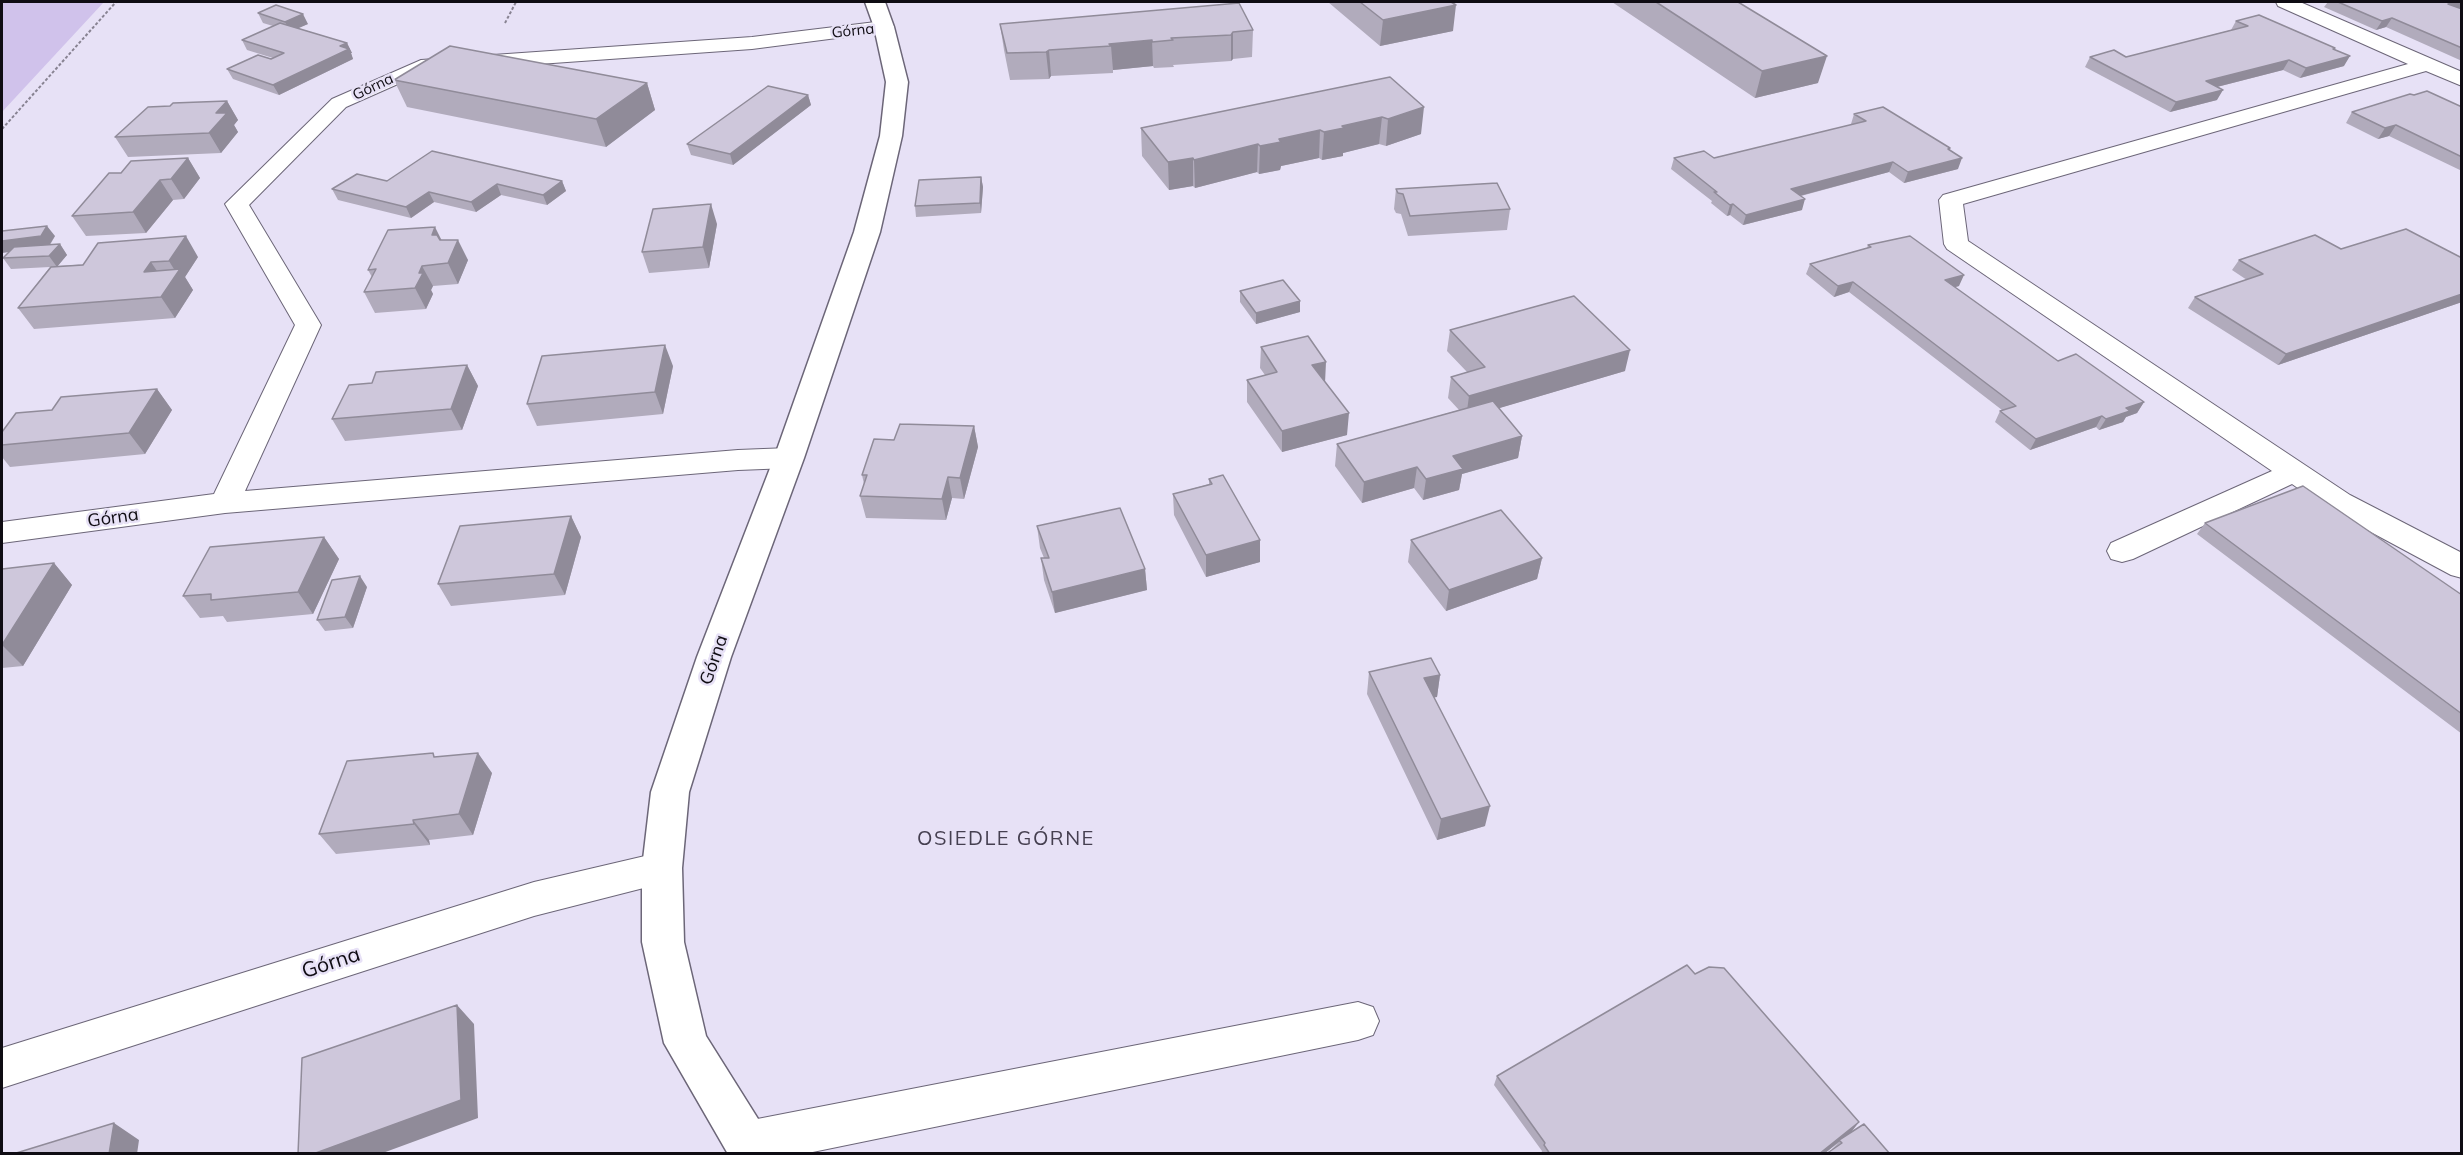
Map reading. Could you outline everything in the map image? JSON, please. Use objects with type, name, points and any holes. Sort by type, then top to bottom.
[{"type":"street","name":"Górna","points":[[751,1148],[686,1043],[663,942],[662,868],[670,792],[714,657],[789,458],[867,231],[891,136],[897,82],[884,27],[874,2]]},
{"type":"lane","points":[[2285,2],[2462,80]]},
{"type":"lane","name":"Górna","points":[[225,502],[308,325],[237,204],[339,103],[421,66],[752,43],[884,27]]},
{"type":"lane","points":[[2426,65],[1951,200],[1956,244],[2339,502],[2462,567]]},
{"type":"lane","name":"Górna","points":[[2,533],[225,502],[726,460],[789,458]]},
{"type":"lane","points":[[2122,551],[2294,472]]},
{"type":"lane","name":"Górna","points":[[2,1068],[534,899],[662,868]]},
{"type":"lane","points":[[751,1148],[1358,1021]]},
{"type":"path","points":[[2,129],[116,2]]},
{"type":"shaded area","points":[[2,2],[104,2],[2,112]]},
{"type":"building","points":[[1360,2],[1451,2],[1456,5],[1383,20]]},
{"type":"building","points":[[1656,2],[1738,2],[1827,56],[1762,71]]},
{"type":"building","points":[[2338,2],[2457,2],[2448,4],[2462,9],[2462,48],[2392,18],[2382,21]]},
{"type":"building","points":[[1239,3],[1253,30],[1233,32],[1231,35],[1171,38],[1173,40],[1109,44],[1111,46],[1046,52],[1007,53],[1000,24]]},
{"type":"building","points":[[276,5],[303,14],[285,22],[258,13]]},
{"type":"building","points":[[2259,15],[2350,56],[2306,68],[2289,60],[2206,81],[2223,90],[2176,102],[2090,57],[2114,50],[2126,57],[2248,26],[2236,21]]},
{"type":"building","points":[[280,23],[347,43],[340,46],[349,49],[273,85],[227,69],[258,55],[271,59],[284,53],[242,40]]},
{"type":"building","points":[[450,46],[647,83],[596,119],[394,80]]},
{"type":"building","points":[[1390,77],[1424,107],[1388,119],[1382,117],[1342,126],[1344,128],[1324,132],[1320,130],[1279,139],[1281,142],[1260,146],[1258,144],[1194,160],[1193,158],[1168,162],[1141,128]]},
{"type":"building","points":[[768,86],[808,95],[730,154],[687,144]]},
{"type":"building","points":[[2427,91],[2462,107],[2462,157],[2396,125],[2385,128],[2352,112],[2410,94]]},
{"type":"building","points":[[227,101],[216,113],[227,113],[209,133],[115,137],[148,107],[170,106],[173,103]]},
{"type":"building","points":[[1883,107],[1950,148],[1948,149],[1962,158],[1908,172],[1893,162],[1791,189],[1805,199],[1746,215],[1733,204],[1730,205],[1674,158],[1704,151],[1714,158],[1866,121],[1854,114]]},
{"type":"building","points":[[432,151],[562,181],[543,195],[497,184],[471,202],[429,192],[406,207],[332,189],[357,174],[387,181]]},
{"type":"building","points":[[188,158],[171,179],[160,180],[133,212],[72,216],[109,173],[121,173],[131,161]]},
{"type":"building","points":[[981,177],[980,203],[915,206],[919,180]]},
{"type":"building","points":[[1497,183],[1510,209],[1410,216],[1403,194],[1398,193],[1396,189]]},
{"type":"building","points":[[711,204],[703,247],[642,252],[653,209]]},
{"type":"building","points":[[47,226],[41,236],[2,241],[2,231]]},
{"type":"building","points":[[435,227],[432,235],[437,235],[440,240],[458,240],[448,263],[422,266],[419,273],[423,273],[415,288],[364,292],[376,269],[368,270],[388,230]]},
{"type":"building","points":[[2406,229],[2462,258],[2462,294],[2286,354],[2195,297],[2263,274],[2239,260],[2315,235],[2341,249]]},
{"type":"building","points":[[186,236],[169,261],[151,262],[144,272],[180,269],[161,297],[18,308],[51,267],[83,265],[98,243]]},
{"type":"building","points":[[1910,236],[1964,275],[1945,280],[2058,361],[2076,354],[2144,402],[2126,408],[2130,411],[2106,419],[2102,416],[2036,439],[2000,411],[2016,406],[1853,282],[1838,286],[1810,264],[1871,247],[1868,245]]},
{"type":"building","points":[[60,244],[49,256],[3,258],[14,247]]},
{"type":"building","points":[[1283,280],[1300,301],[1256,313],[1240,291]]},
{"type":"building","points":[[1574,296],[1630,350],[1469,396],[1451,377],[1485,367],[1450,330]]},
{"type":"building","points":[[1308,336],[1326,362],[1312,365],[1349,413],[1282,431],[1247,380],[1277,372],[1261,347]]},
{"type":"building","points":[[665,345],[655,392],[527,404],[542,356]]},
{"type":"building","points":[[467,365],[451,409],[332,419],[349,385],[372,383],[376,372]]},
{"type":"building","points":[[157,389],[129,433],[2,445],[2,432],[16,413],[52,410],[61,397]]},
{"type":"building","points":[[1493,401],[1522,436],[1453,456],[1463,469],[1426,479],[1417,467],[1364,482],[1337,444]]},
{"type":"building","points":[[900,424],[974,426],[960,478],[948,477],[942,499],[860,496],[867,475],[862,475],[874,439],[894,440]]},
{"type":"building","points":[[1223,475],[1260,540],[1206,555],[1173,494],[1212,484],[1209,479]]},
{"type":"building","points":[[2303,486],[2462,595],[2462,714],[2205,523]]},
{"type":"building","points":[[1120,508],[1145,569],[1052,592],[1041,558],[1049,558],[1037,526]]},
{"type":"building","points":[[1501,510],[1542,558],[1449,590],[1411,540]]},
{"type":"building","points":[[571,516],[554,574],[438,584],[460,526]]},
{"type":"building","points":[[324,537],[298,592],[211,600],[211,594],[183,596],[210,547]]},
{"type":"building","points":[[54,563],[2,645],[2,569]]},
{"type":"building","points":[[360,576],[345,617],[317,620],[332,580]]},
{"type":"building","points":[[1431,658],[1440,675],[1424,678],[1490,806],[1441,819],[1369,672]]},
{"type":"building","points":[[433,753],[434,757],[478,753],[459,814],[413,820],[414,824],[319,834],[347,761]]},
{"type":"building","points":[[1687,965],[1695,974],[1709,967],[1724,968],[1859,1122],[1819,1154],[1550,1154],[1545,1143],[1497,1076]]},
{"type":"building","points":[[457,1005],[461,1100],[313,1154],[298,1154],[302,1058]]},
{"type":"building","points":[[114,1123],[109,1154],[13,1154]]},
{"type":"building","points":[[1864,1124],[1890,1154],[1826,1154],[1842,1143],[1839,1140]]},
{"type":"district","name":"OSIEDLE GÓRNE","points":[[1006,839]]}]
